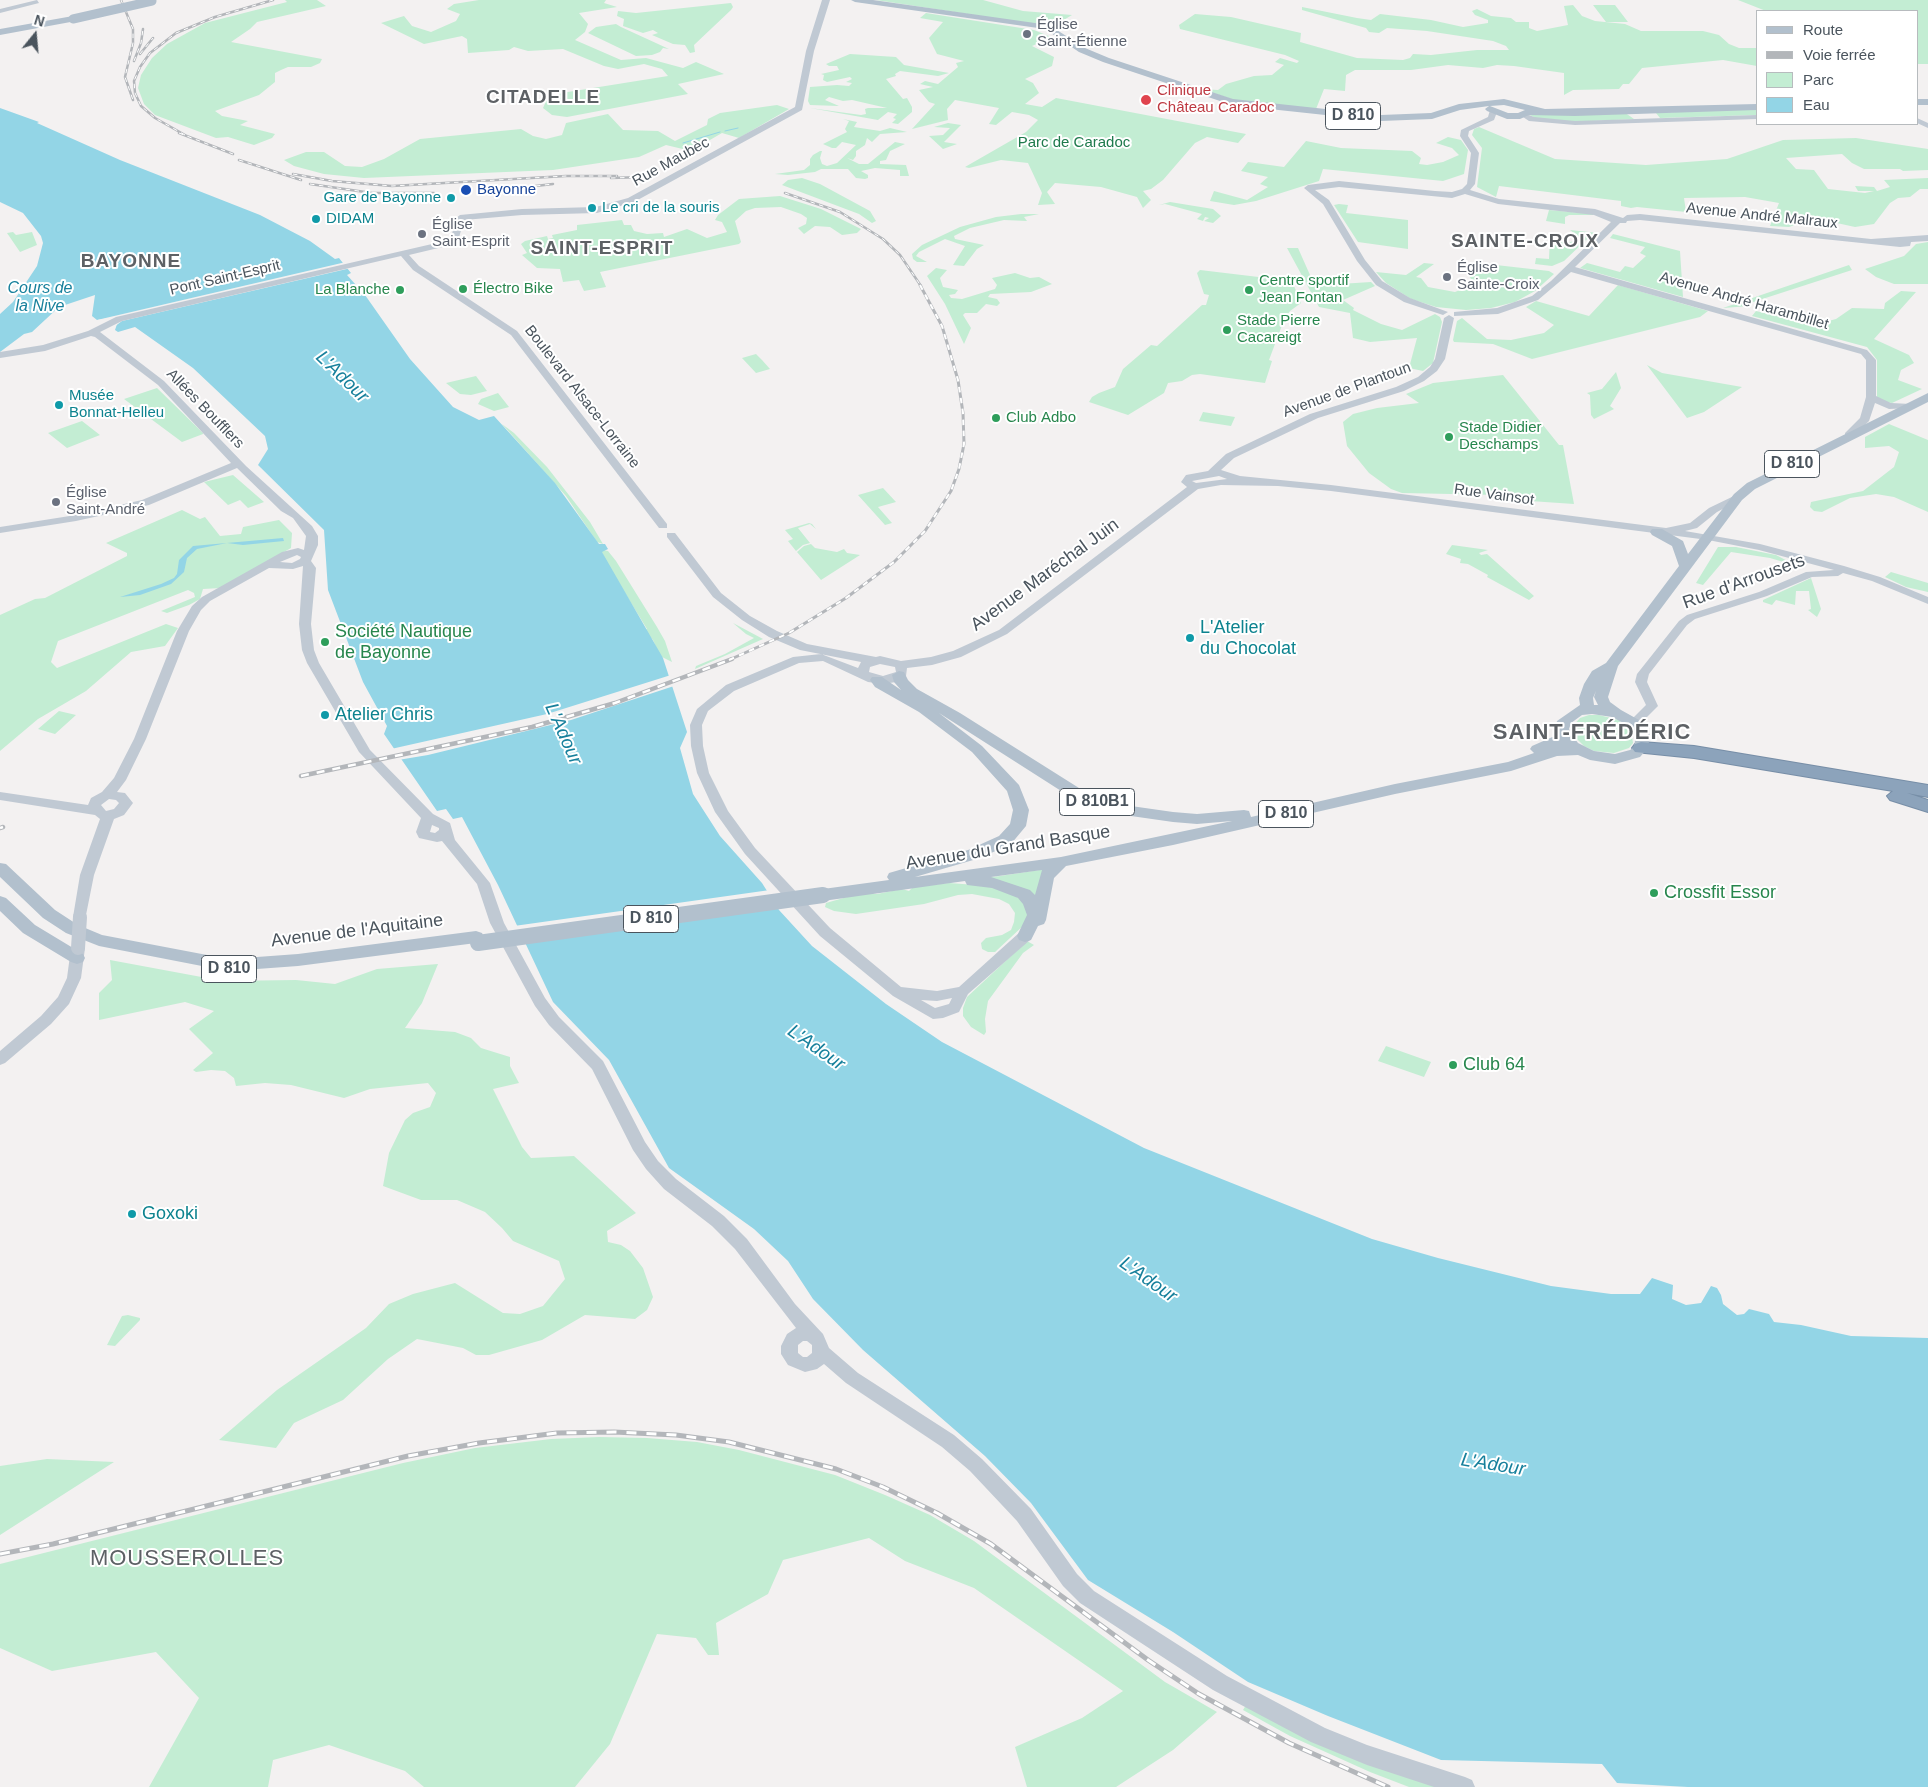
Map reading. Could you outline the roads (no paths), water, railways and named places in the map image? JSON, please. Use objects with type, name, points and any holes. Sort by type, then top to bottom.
[{"type":"highway","points":[[1633,725],[1694,752],[1928,791]]},
{"type":"highway","points":[[1769,765],[1928,806]]},
{"type":"highway","points":[[1881,783],[1928,787]]},
{"type":"main road","points":[[0,10],[36,0]]},
{"type":"main road","points":[[0,31],[73,19],[154,0]]},
{"type":"main road","name":"Rue Maubèc","points":[[457,234],[460,218],[522,212],[586,211],[631,200],[799,108],[807,62],[824,3],[835,0]]},
{"type":"main road","name":"D 810","points":[[845,0],[857,0],[1050,29],[1061,38],[1106,60],[1232,102],[1381,118],[1432,116],[1467,106],[1491,108]]},
{"type":"main road","points":[[1491,108],[1510,102],[1525,111],[1532,119],[1576,123],[1756,117]]},
{"type":"main road","points":[[1474,124],[1525,111],[1575,113],[1756,107]]},
{"type":"main road","points":[[1491,108],[1507,116]]},
{"type":"main road","points":[[1465,191],[1470,184],[1476,153],[1464,133],[1468,127],[1491,118],[1491,108]]},
{"type":"main road","points":[[1654,110],[1659,121]]},
{"type":"main road","points":[[1624,111],[1633,115],[1639,121]]},
{"type":"main road","points":[[1339,184],[1452,195],[1465,191],[1498,201],[1595,212],[1613,218],[1546,290],[1524,303],[1498,311],[1450,315],[1407,300],[1379,283],[1367,269],[1326,202],[1308,188],[1339,184]]},
{"type":"main road","name":"Avenue André Malraux","points":[[1613,218],[1624,221],[1627,218],[1640,217],[1871,242],[1894,242],[1896,239],[1910,241],[1928,238]]},
{"type":"main road","name":"Pont Saint-Esprit","points":[[0,355],[45,348],[91,333],[119,319],[368,260],[404,254],[448,242],[455,239],[457,234]]},
{"type":"main road","points":[[404,254],[416,268]]},
{"type":"main road","name":"Boulevard Alsace-Lorraine","points":[[416,268],[514,333],[717,595],[748,619]]},
{"type":"main road","name":"Avenue André Harambillet","points":[[1568,268],[1860,350],[1871,360],[1871,397],[1865,419],[1849,435]]},
{"type":"main road","name":"Avenue de Plantoun","points":[[1220,477],[1226,465],[1247,448],[1314,416],[1394,391],[1421,379],[1434,369],[1440,359],[1450,315]]},
{"type":"main road","name":"Allées Boufflers","points":[[91,333],[98,335],[161,382],[238,464],[292,514],[303,534],[295,559]]},
{"type":"main road","points":[[1871,397],[1888,406],[1907,406]]},
{"type":"main road","name":"D 810","points":[[1633,725],[1604,704],[1601,697],[1611,666],[1738,497],[1751,486],[1849,435],[1928,397]]},
{"type":"main road","points":[[0,530],[76,518],[152,501],[238,464]]},
{"type":"main road","name":"Rue Vainsot","points":[[1191,485],[1220,477],[1398,497],[1708,538]]},
{"type":"main road","name":"Avenue Maréchal Juin","points":[[900,670],[957,654],[1003,632],[1174,502],[1191,485]]},
{"type":"main road","points":[[1657,532],[1693,526],[1713,510],[1738,497]]},
{"type":"main road","points":[[1657,532],[1678,544],[1686,566]]},
{"type":"main road","name":"Rue d'Arrousets","points":[[1708,538],[1760,547],[1876,579],[1928,601]]},
{"type":"main road","points":[[0,1059],[46,1020],[64,1000],[74,978],[78,953],[80,917],[102,806],[120,780],[140,739],[183,631],[196,608],[206,599],[270,565],[295,559],[308,579],[305,636],[313,663],[365,752],[438,830],[482,883],[497,923],[540,1002],[598,1065],[639,1146],[652,1165],[670,1184],[718,1221],[741,1244],[788,1309],[812,1336],[819,1340],[817,1357]]},
{"type":"main road","name":"Rue d'Arrousets","points":[[1633,725],[1652,706],[1641,682],[1643,674],[1674,633],[1691,617],[1763,594],[1810,574],[1840,570]]},
{"type":"main road","points":[[748,619],[821,658],[877,680],[888,680],[900,670]]},
{"type":"main road","points":[[771,670],[804,648],[875,661],[892,661],[900,670],[901,682],[961,728],[1014,789],[1021,810],[1018,826],[1005,840],[991,847],[884,881]]},
{"type":"main road","points":[[821,658],[797,660],[730,688],[703,709],[696,725],[697,746],[703,773],[722,812],[750,851],[825,932],[898,992],[933,1014],[943,1013],[954,1008],[963,991],[1025,936],[1039,920],[1046,878],[1049,872],[1061,862]]},
{"type":"main road","points":[[863,674],[863,667],[875,661]]},
{"type":"main road","name":"D 810","points":[[1583,710],[1587,705],[1586,698],[1591,684],[1597,674],[1611,666]]},
{"type":"main road","points":[[877,680],[880,684],[961,728]]},
{"type":"main road","points":[[1583,710],[1603,710],[1633,725],[1626,757],[1616,759],[1590,755],[1579,750],[1565,737],[1562,729],[1564,721],[1570,715],[1583,710]]},
{"type":"main road","name":"D 810B1","points":[[961,728],[1074,792],[1110,806],[1172,817],[1244,816]]},
{"type":"main road","name":"Avenue du Grand Basque","points":[[821,892],[1093,850],[1502,759],[1544,746],[1565,737]]},
{"type":"main road","points":[[102,806],[122,798],[140,746],[140,739]]},
{"type":"main road","name":"Avenue du Grand Basque","points":[[821,892],[916,882],[1061,862],[1173,840],[1395,789],[1511,766],[1556,752],[1579,750]]},
{"type":"main road","points":[[0,796],[123,809],[126,803],[122,798]]},
{"type":"main road","name":"Avenue de l'Aquitaine","points":[[0,868],[49,914],[72,930],[108,942],[207,961],[257,963],[298,960],[477,940]]},
{"type":"main road","points":[[916,882],[974,881],[1010,888],[1024,894],[1034,909],[1033,920],[1025,936]]},
{"type":"main road","name":"Avenue de l'Aquitaine","points":[[0,884],[48,923],[75,938],[118,951],[205,967],[255,970],[298,967],[477,940]]},
{"type":"main road","name":"D 810","points":[[477,940],[821,892]]},
{"type":"main road","points":[[0,902],[29,929],[78,953]]},
{"type":"main road","points":[[898,992],[937,996],[963,991]]},
{"type":"main road","points":[[788,1309],[792,1340],[788,1352],[792,1359],[799,1363],[817,1357],[948,1441],[976,1465],[1024,1515],[1070,1580],[1088,1597],[1155,1643],[1220,1683],[1318,1735],[1367,1755],[1465,1787]]},
{"type":"main road","points":[[792,1340],[799,1335],[812,1336]]},
{"type":"water","points":[[0,108],[39,122],[37,123],[120,160],[260,215],[310,241],[335,259],[339,258],[351,273],[347,275],[365,295],[410,359],[453,407],[479,420],[494,416],[555,483],[599,544],[605,544],[608,549],[602,552],[663,658],[687,732],[680,748],[693,794],[720,836],[762,883],[779,910],[812,946],[886,1004],[942,1042],[1144,1148],[1372,1239],[1438,1258],[1551,1286],[1611,1294],[1640,1294],[1652,1278],[1673,1285],[1672,1299],[1686,1305],[1701,1303],[1711,1286],[1717,1288],[1723,1304],[1737,1315],[1744,1314],[1749,1309],[1769,1314],[1774,1322],[1801,1325],[1851,1336],[1928,1338],[1928,1787],[1688,1787],[1617,1783],[1602,1764],[1441,1760],[1328,1716],[1248,1682],[1173,1632],[1088,1580],[1031,1503],[985,1456],[863,1350],[813,1299],[788,1261],[754,1229],[669,1168],[609,1060],[553,1002],[498,885],[462,817],[453,819],[446,809],[437,811],[384,734],[387,726],[363,682],[328,590],[324,530],[258,465],[268,449],[265,436],[193,368],[135,327],[118,332],[115,330],[117,324],[110,318],[97,320],[92,316],[95,295],[59,307],[32,332],[24,334],[0,352],[0,314],[13,302],[37,266],[43,243],[41,236],[23,213],[0,202]]},
{"type":"water","points":[[283,538],[284,541],[243,545],[227,543],[197,549],[187,558],[184,572],[171,584],[140,595],[120,597],[174,578],[177,574],[179,560],[193,546]]},
{"type":"waterway","points":[[725,131],[738,128]]},
{"type":"waterway","points":[[683,143],[720,132]]},
{"type":"railway","points":[[121,0],[133,29],[133,43],[125,77],[133,100]]},
{"type":"railway","points":[[185,135],[155,118],[141,106],[135,93],[134,81],[140,67],[150,53],[176,33],[215,17],[273,0]]},
{"type":"railway","points":[[134,61],[141,43],[143,29]]},
{"type":"railway","points":[[140,54],[153,38]]},
{"type":"railway","points":[[179,133],[233,154]]},
{"type":"railway","points":[[239,160],[301,180]]},
{"type":"railway","points":[[293,174],[332,181],[392,186],[566,176],[617,176]]},
{"type":"railway","points":[[611,178],[643,177]]},
{"type":"railway","points":[[310,184],[372,193],[434,193]]},
{"type":"railway","points":[[518,188],[553,184]]},
{"type":"railway","points":[[785,193],[840,212],[883,239],[900,255],[921,286]]},
{"type":"railway","points":[[729,660],[789,633],[846,598],[894,562],[925,531],[951,491],[959,469],[964,444],[963,413],[958,380],[942,326],[920,285]]},
{"type":"railway","points":[[301,776],[532,727],[615,703],[732,659]]},
{"type":"railway","points":[[0,1554],[53,1544],[408,1456],[479,1443],[557,1433],[614,1432],[676,1435],[729,1442],[836,1469],[883,1487],[937,1513],[991,1544],[1148,1660],[1199,1694],[1289,1743],[1388,1787]]},
{"type":"place","name":"Église Saint-Étienne","points":[[1027,34]]},
{"type":"place","name":"Clinique Château Caradoc","points":[[1146,100]]},
{"type":"place","name":"Bayonne","points":[[466,190]]},
{"type":"place","name":"Gare de Bayonne","points":[[451,198]]},
{"type":"place","name":"Le cri de la souris","points":[[592,208]]},
{"type":"place","name":"DIDAM","points":[[316,219]]},
{"type":"place","name":"Église Saint-Esprit","points":[[422,234]]},
{"type":"place","name":"Église Sainte-Croix","points":[[1447,277]]},
{"type":"place","name":"Électro Bike","points":[[463,289]]},
{"type":"place","name":"La Blanche","points":[[400,290]]},
{"type":"place","name":"Centre sportif Jean Fontan","points":[[1249,290]]},
{"type":"place","name":"Stade Pierre Cacareigt","points":[[1227,330]]},
{"type":"place","name":"Musée Bonnat-Helleu","points":[[59,405]]},
{"type":"place","name":"Club Adbo","points":[[996,418]]},
{"type":"place","name":"Stade Didier Deschamps","points":[[1449,437]]},
{"type":"place","name":"Église Saint-André","points":[[56,502]]},
{"type":"place","name":"L'Atelier du Chocolat","points":[[1190,638]]},
{"type":"place","name":"Société Nautique de Bayonne","points":[[325,642]]},
{"type":"place","name":"Atelier Chris","points":[[325,715]]},
{"type":"place","name":"Crossfit Essor","points":[[1654,893]]},
{"type":"place","name":"Club 64","points":[[1453,1065]]},
{"type":"place","name":"Goxoki","points":[[132,1214]]},
{"type":"district","name":"CITADELLE","points":[[543,98]]},
{"type":"district","name":"SAINTE-CROIX","points":[[1525,242]]},
{"type":"district","name":"SAINT-ESPRIT","points":[[602,249]]},
{"type":"district","name":"BAYONNE","points":[[131,262]]},
{"type":"district","name":"SAINT-FRÉDÉRIC","points":[[1592,733]]},
{"type":"district","name":"MOUSSEROLLES","points":[[187,1559]]},
{"type":"park label","name":"Parc de Caradoc","points":[[1074,143]]},
{"type":"water label","name":"Cours de la Nive","points":[[40,298]]},
{"type":"water label","name":"L'Adour","points":[[342,377]]},
{"type":"water label","name":"L'Adour","points":[[563,734]]},
{"type":"water label","name":"L'Adour","points":[[816,1048]]},
{"type":"water label","name":"L'Adour","points":[[1148,1280]]},
{"type":"water label","name":"L'Adour","points":[[1493,1465]]}]
